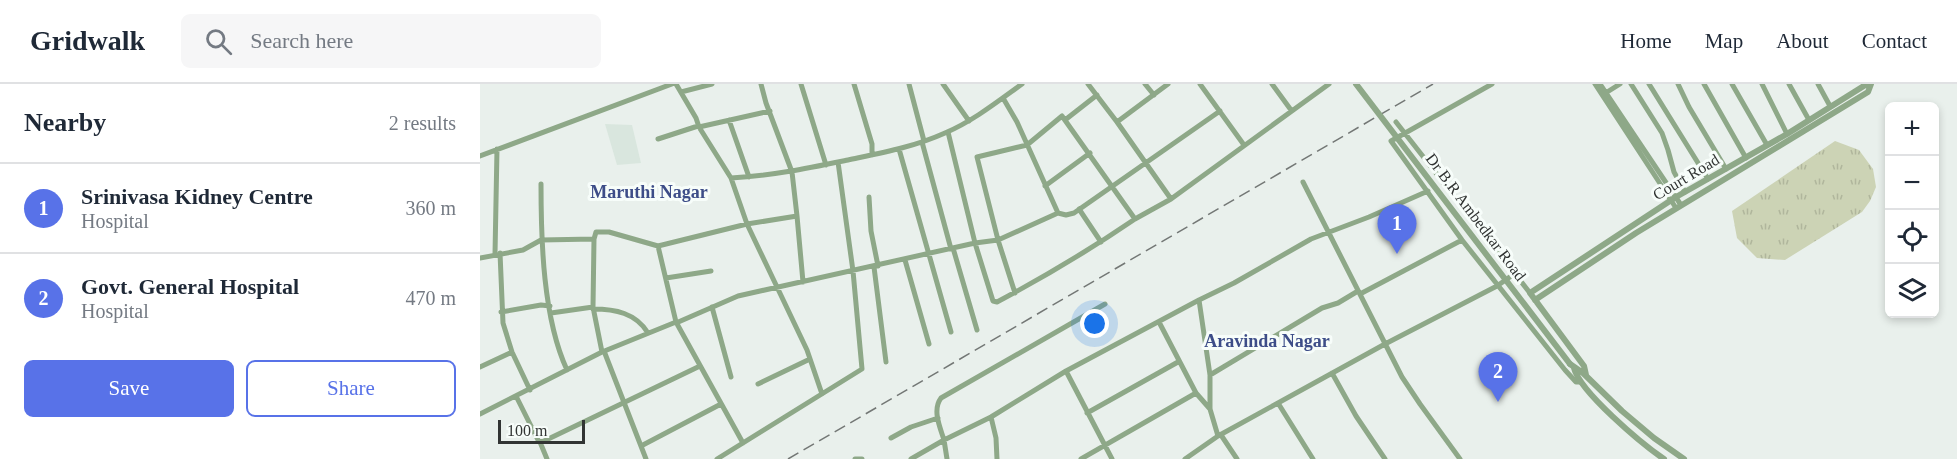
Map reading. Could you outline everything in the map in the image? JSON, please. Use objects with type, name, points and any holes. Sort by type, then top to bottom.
[{"type":"street","points":[[480,156],[674,84],[681,92],[698,126],[731,178],[747,224],[810,359],[822,394]]},
{"type":"street","points":[[681,92],[712,84]]},
{"type":"street","points":[[761,84],[792,172],[803,282]]},
{"type":"street","points":[[801,84],[826,165]]},
{"type":"street","points":[[855,84],[872,144],[872,155]]},
{"type":"street","points":[[909,84],[952,249],[977,330]]},
{"type":"street","points":[[943,84],[969,121]]},
{"type":"street","points":[[731,178],[792,172],[899,149],[948,132],[969,121],[1022,84]]},
{"type":"street","points":[[1088,84],[1171,198]]},
{"type":"street","points":[[1145,84],[1154,95]]},
{"type":"street","points":[[1117,122],[1168,84]]},
{"type":"street","points":[[1200,84],[1244,145]]},
{"type":"street","points":[[1272,84],[1291,110]]},
{"type":"street","points":[[948,132],[975,243],[993,302],[997,302],[1101,242],[1171,198],[1329,84]]},
{"type":"street","name":"Dr B.R Ambedkar Road","points":[[1356,84],[1572,366],[1580,382],[1616,420],[1664,459]]},
{"type":"street","points":[[1492,84],[1391,141],[1497,286],[1565,370],[1576,382],[1580,382]]},
{"type":"street","points":[[1595,84],[1604,94],[1678,207]]},
{"type":"street","points":[[1600,84],[1604,94]]},
{"type":"street","points":[[1604,94],[1620,84]]},
{"type":"street","points":[[1631,84],[1662,133],[1674,172],[1685,192]]},
{"type":"street","points":[[1649,84],[1708,179]]},
{"type":"street","points":[[1678,84],[1726,169]]},
{"type":"street","points":[[1704,84],[1746,158]]},
{"type":"street","points":[[1732,84],[1767,145]]},
{"type":"street","points":[[1762,84],[1787,134]]},
{"type":"street","points":[[1789,84],[1809,120]]},
{"type":"street","points":[[1818,84],[1830,106]]},
{"type":"street","name":"Court Road","points":[[1530,293],[1685,192],[1869,84]]},
{"type":"street","name":"Court Road","points":[[1535,300],[1678,207],[1868,92],[1869,84]]},
{"type":"street","points":[[1065,120],[1097,95]]},
{"type":"street","points":[[1003,98],[1017,122],[1058,213]]},
{"type":"street","points":[[658,139],[698,126],[770,111]]},
{"type":"street","points":[[480,414],[603,352],[732,298],[975,243],[998,240],[1058,213],[1066,215],[1079,209],[1147,164],[1220,111]]},
{"type":"street","points":[[1015,292],[998,240],[977,157],[1027,145],[1062,116],[1114,186],[1135,219]]},
{"type":"street","points":[[729,120],[749,177]]},
{"type":"street","points":[[1396,122],[1530,293],[1584,366],[1586,375]]},
{"type":"street","points":[[496,149],[497,254],[501,312],[512,352],[530,390]]},
{"type":"street","points":[[899,149],[951,332]]},
{"type":"street","points":[[1045,186],[1090,153]]},
{"type":"street","points":[[717,459],[862,369],[856,318],[854,271],[838,162]]},
{"type":"street","points":[[1303,182],[1402,377],[1460,459]]},
{"type":"street","points":[[541,184],[541,240],[550,306],[558,349],[567,370]]},
{"type":"street","points":[[911,459],[1311,239],[1428,191]]},
{"type":"street","points":[[869,196],[886,362]]},
{"type":"street","points":[[1079,209],[1101,242]]},
{"type":"street","points":[[646,459],[603,352],[593,308],[596,232],[609,232],[658,246],[747,224],[797,216]]},
{"type":"street","points":[[480,258],[523,250],[541,240],[594,239]]},
{"type":"street","points":[[1210,375],[1322,308],[1338,303],[1462,240]]},
{"type":"street","points":[[658,246],[676,323],[743,443]]},
{"type":"street","points":[[905,260],[929,344]]},
{"type":"street","points":[[666,278],[711,271]]},
{"type":"street","points":[[1185,459],[1220,435],[1385,344],[1497,286],[1514,274]]},
{"type":"street","points":[[1199,300],[1210,375],[1210,410]]},
{"type":"street","points":[[947,459],[937,404],[943,397],[1105,304]]},
{"type":"street","points":[[501,312],[541,305],[550,306]]},
{"type":"street","points":[[711,307],[731,377]]},
{"type":"street","points":[[551,313],[593,308],[612,309],[642,324],[648,333]]},
{"type":"street","points":[[1160,322],[1178,362],[1196,393],[1210,410],[1220,435],[1237,459]]},
{"type":"street","points":[[480,367],[512,352]]},
{"type":"street","points":[[758,384],[810,359]]},
{"type":"street","points":[[1087,413],[1178,362]]},
{"type":"street","points":[[540,442],[700,366]]},
{"type":"street","name":"Dr B.R Ambedkar Road","points":[[1572,366],[1586,375],[1622,411],[1684,459]]},
{"type":"street","points":[[1066,372],[1112,459]]},
{"type":"street","points":[[1332,373],[1356,416],[1385,459]]},
{"type":"street","points":[[1081,459],[1196,393]]},
{"type":"street","points":[[516,396],[547,459]]},
{"type":"street","points":[[1278,403],[1313,459]]},
{"type":"street","points":[[641,446],[721,404]]},
{"type":"street","points":[[991,417],[998,459]]},
{"type":"street","points":[[891,438],[911,426],[938,418]]},
{"type":"street","points":[[855,459],[862,459]]},
{"type":"shaded area","points":[[605,124],[632,125],[641,163],[617,165]]},
{"type":"green space","points":[[1835,141],[1859,150],[1873,169],[1876,187],[1870,201],[1862,212],[1785,260],[1757,258],[1737,238],[1732,211]]},
{"type":"railway","points":[[788,459],[1433,84]]},
{"type":"place","name":"Srinivasa Kidney Centre","points":[[1397,254]]},
{"type":"place","name":"Govt. General Hospital","points":[[1498,402]]},
{"type":"district","name":"Maruthi Nagar","points":[[649,192]]},
{"type":"district","name":"Aravinda Nagar","points":[[1267,341]]}]
